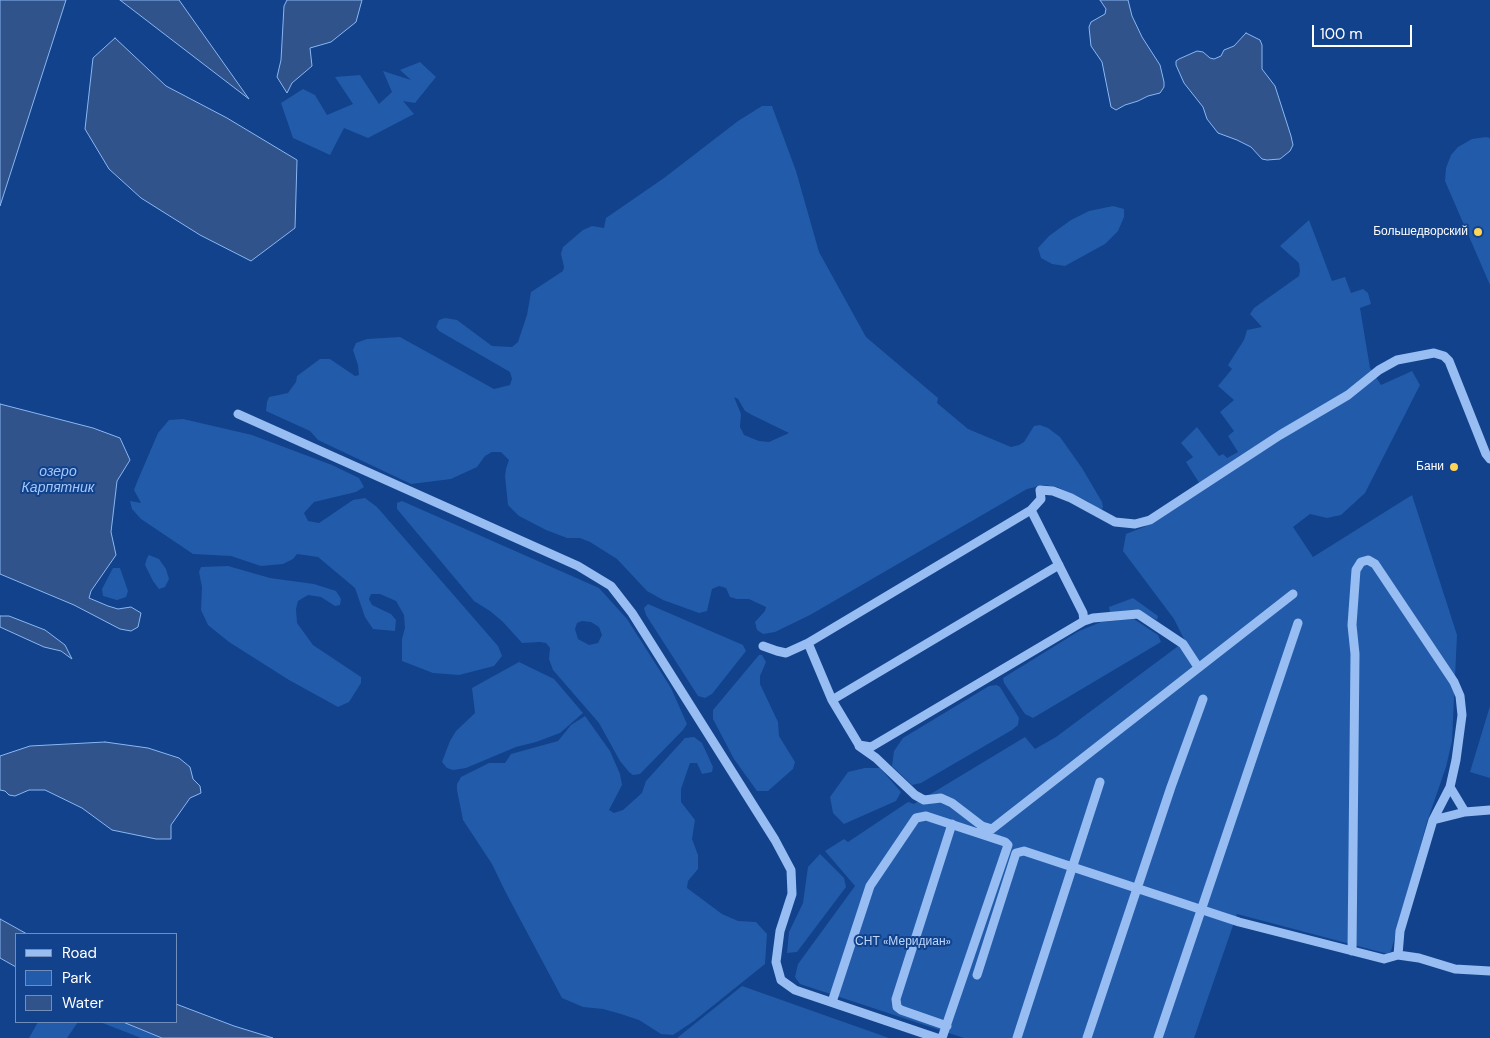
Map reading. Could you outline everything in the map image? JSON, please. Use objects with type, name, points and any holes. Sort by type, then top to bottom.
[{"type":"street","points":[[763,646],[777,652],[786,653],[808,643],[1031,510],[1040,499],[1040,490],[1054,491],[1071,498],[1115,522],[1135,524],[1150,520],[1280,435],[1348,395],[1379,370],[1396,360],[1434,354],[1444,356],[1450,362],[1486,454],[1490,459]]},
{"type":"street","points":[[238,414],[578,566],[611,586],[632,613],[775,840],[791,870],[792,894],[780,931],[776,962],[781,980],[795,990],[937,1038]]},
{"type":"street","points":[[1031,510],[1083,614],[1084,621]]},
{"type":"street","points":[[1352,951],[1354,663],[1352,625],[1356,570],[1360,562],[1368,560],[1375,564],[1454,682],[1460,696],[1462,715],[1450,787],[1432,820],[1400,931],[1398,955]]},
{"type":"street","points":[[832,700],[1059,566]]},
{"type":"street","points":[[808,643],[832,700],[859,746],[876,758],[915,795],[924,800],[941,798],[952,803],[982,826],[992,829],[1293,594]]},
{"type":"street","points":[[859,746],[871,747],[1084,621],[1094,618],[1138,614],[1183,644],[1198,667]]},
{"type":"street","points":[[1158,1038],[1298,623]]},
{"type":"street","points":[[1087,1038],[1170,788],[1203,699]]},
{"type":"street","points":[[1017,1038],[1100,782]]},
{"type":"street","points":[[1450,787],[1465,812]]},
{"type":"street","points":[[1432,820],[1465,812],[1490,810]]},
{"type":"street","points":[[832,1002],[865,900],[875,877],[916,818],[926,816],[952,824],[1005,842],[1008,847],[942,1038]]},
{"type":"street","points":[[946,1026],[901,1010],[897,1007],[896,999],[952,824]]},
{"type":"street","points":[[977,975],[1016,853],[1024,851],[1239,922],[1384,959],[1398,955],[1419,958],[1455,969],[1490,971]]},
{"type":"green space","points":[[420,62],[436,77],[415,103],[403,101],[414,114],[368,138],[344,128],[330,155],[293,138],[281,103],[303,89],[315,95],[327,115],[353,104],[335,77],[360,75],[379,104],[392,92],[383,71],[411,80],[400,70]]},
{"type":"green space","points":[[762,106],[772,106],[796,171],[819,252],[866,337],[938,398],[937,403],[968,429],[1011,447],[1024,442],[1034,426],[1040,425],[1048,428],[1060,437],[1082,468],[1102,502],[1102,509],[1057,487],[1044,485],[1027,489],[810,615],[775,632],[763,634],[757,630],[755,622],[765,611],[766,607],[749,599],[730,597],[726,588],[719,586],[712,589],[707,611],[699,613],[663,600],[647,591],[617,559],[590,542],[580,538],[567,538],[519,516],[508,505],[505,476],[509,460],[501,452],[492,452],[485,456],[477,467],[451,479],[411,484],[318,440],[310,431],[266,411],[269,397],[288,393],[296,382],[297,376],[320,359],[330,359],[355,376],[359,375],[353,350],[356,343],[367,339],[400,337],[494,389],[510,385],[512,379],[510,372],[439,331],[436,327],[439,320],[445,318],[457,320],[492,346],[512,347],[518,342],[527,315],[531,292],[563,271],[561,254],[563,247],[583,230],[592,226],[604,228],[606,218],[664,178],[738,121]],"holes":[[[734,397],[738,399],[745,411],[789,433],[769,442],[759,441],[744,435],[740,427],[741,414]]]},
{"type":"green space","name":"Большедворский","points":[[1490,138],[1490,285],[1445,181],[1446,168],[1451,155],[1458,147],[1472,139]]},
{"type":"green space","points":[[1113,206],[1124,209],[1124,217],[1118,231],[1105,244],[1065,266],[1052,264],[1041,258],[1038,248],[1049,236],[1071,220],[1089,211]]},
{"type":"green space","name":"СНТ «Меридиан»","points":[[1309,220],[1332,281],[1345,277],[1351,293],[1363,289],[1368,293],[1371,304],[1360,308],[1370,368],[1381,385],[1412,371],[1420,385],[1365,493],[1341,515],[1327,518],[1310,514],[1293,527],[1313,557],[1412,495],[1457,635],[1452,741],[1391,951],[1388,954],[1237,914],[1194,1038],[964,1038],[800,984],[795,977],[798,964],[855,886],[825,851],[844,839],[848,842],[908,802],[914,804],[1025,737],[1035,749],[1056,737],[1185,641],[1174,619],[1123,551],[1126,534],[1144,527],[1203,489],[1186,462],[1193,457],[1181,443],[1197,427],[1219,456],[1223,454],[1227,458],[1238,452],[1228,436],[1234,431],[1220,412],[1234,400],[1218,386],[1232,369],[1228,365],[1244,340],[1247,330],[1262,327],[1250,314],[1254,308],[1299,276],[1299,263],[1280,246]]},
{"type":"green space","points":[[183,419],[252,435],[332,465],[359,478],[364,487],[356,492],[314,502],[304,513],[308,521],[319,523],[353,500],[365,498],[377,507],[498,646],[502,656],[494,666],[459,675],[433,673],[402,661],[402,639],[405,628],[404,615],[396,601],[380,594],[371,594],[369,599],[372,605],[391,614],[396,620],[395,631],[373,629],[365,617],[355,588],[318,557],[297,554],[293,559],[283,564],[261,566],[231,556],[193,554],[141,519],[132,509],[130,501],[141,503],[134,490],[137,482],[158,433],[169,420]]},
{"type":"green space","points":[[402,501],[599,588],[627,619],[671,688],[687,724],[683,730],[640,774],[633,775],[629,772],[620,761],[599,723],[553,670],[549,659],[550,648],[546,643],[522,643],[503,622],[474,601],[397,509],[397,503]],"holes":[[[582,621],[591,622],[599,627],[602,635],[598,643],[589,645],[578,639],[575,629],[577,623]]]},
{"type":"green space","points":[[149,555],[159,559],[166,569],[169,579],[165,587],[159,589],[145,565]]},
{"type":"green space","points":[[228,566],[270,578],[314,584],[336,591],[341,599],[340,605],[335,606],[321,597],[308,595],[298,601],[296,609],[297,623],[313,645],[361,677],[361,683],[349,702],[338,707],[289,680],[229,642],[208,625],[201,610],[202,587],[199,572],[201,567]]},
{"type":"green space","points":[[113,568],[120,568],[128,591],[126,597],[117,600],[103,596],[102,589]]},
{"type":"green space","points":[[1133,598],[1158,616],[1157,620],[1138,610],[1110,613],[1109,607]]},
{"type":"green space","points":[[648,604],[743,645],[746,651],[712,694],[705,698],[698,696],[646,615],[644,608]]},
{"type":"green space","points":[[1134,619],[1158,635],[1161,642],[1033,718],[1025,714],[1004,683],[1003,678],[1079,631],[1101,622]]},
{"type":"green space","points":[[759,655],[762,655],[766,662],[760,676],[760,684],[778,722],[779,736],[795,762],[793,769],[768,791],[757,791],[734,759],[713,719],[713,710]]},
{"type":"green space","points":[[519,662],[554,679],[583,713],[560,733],[516,747],[466,768],[453,770],[447,768],[442,762],[450,741],[456,731],[475,713],[472,688]]},
{"type":"green space","points":[[997,685],[1019,718],[1018,725],[1012,730],[921,783],[912,785],[892,766],[894,751],[903,738],[989,686]]},
{"type":"green space","points":[[1490,706],[1490,778],[1470,772]]},
{"type":"green space","points":[[585,716],[610,751],[620,774],[622,785],[609,810],[614,813],[623,810],[642,793],[646,781],[685,738],[694,737],[702,743],[713,767],[712,772],[702,774],[697,763],[690,763],[681,789],[681,802],[695,820],[692,839],[698,855],[698,869],[688,881],[687,888],[722,914],[738,921],[756,922],[767,934],[765,964],[694,1021],[673,1035],[661,1034],[639,1020],[621,1014],[603,1009],[583,1007],[562,998],[492,864],[463,820],[457,790],[457,784],[461,777],[489,763],[505,763],[511,754],[558,741],[571,725]]},
{"type":"green space","points":[[865,768],[880,768],[901,792],[896,801],[844,824],[833,813],[830,797],[848,772]]},
{"type":"green space","points":[[820,854],[844,878],[846,887],[797,952],[787,953],[789,932],[803,903],[808,867]]},
{"type":"green space","points":[[742,986],[889,1038],[677,1038]]},
{"type":"green space","points":[[37,1023],[77,1023],[67,1038],[29,1038]]},
{"type":"green space","points":[[103,1023],[125,1023],[162,1038],[141,1038]]},
{"type":"water","points":[[0,0],[66,0],[0,206]]},
{"type":"water","points":[[120,0],[179,0],[249,99]]},
{"type":"water","points":[[287,0],[362,0],[356,22],[331,42],[310,48],[312,66],[292,83],[287,93],[277,77],[281,60],[284,6]]},
{"type":"water","points":[[1100,0],[1128,0],[1132,16],[1142,37],[1160,65],[1164,82],[1164,87],[1160,93],[1148,96],[1116,110],[1111,107],[1102,62],[1091,46],[1089,27],[1091,22],[1105,14],[1106,9]]},
{"type":"water","points":[[1246,33],[1260,40],[1262,45],[1262,69],[1275,86],[1291,136],[1293,145],[1290,151],[1280,159],[1262,159],[1251,147],[1218,133],[1207,119],[1203,107],[1184,83],[1176,65],[1176,61],[1179,59],[1197,51],[1203,52],[1214,59],[1221,56],[1224,50],[1234,46]]},
{"type":"water","points":[[115,38],[166,86],[227,118],[297,160],[295,228],[251,261],[200,235],[141,198],[109,169],[85,129],[93,58]]},
{"type":"water","name":"озеро Карпятник","points":[[0,404],[93,428],[120,438],[130,460],[117,481],[111,532],[116,555],[91,591],[89,598],[118,609],[131,607],[141,613],[138,627],[131,631],[120,629],[74,605],[0,574]]},
{"type":"water","points":[[0,616],[9,616],[45,630],[65,645],[72,659],[61,651],[44,647],[0,627]]},
{"type":"water","points":[[105,742],[148,748],[179,758],[190,767],[193,779],[200,786],[201,793],[190,798],[171,825],[171,839],[156,839],[112,830],[82,808],[45,790],[29,790],[15,796],[0,790],[0,756],[30,746]]},
{"type":"water","points":[[0,919],[25,933],[15,933],[15,966],[0,958]]},
{"type":"water","points":[[178,1005],[234,1026],[273,1038],[162,1038],[125,1023],[178,1023]]},
{"type":"place","name":"Большедворский","points":[[1478,232]]},
{"type":"place","name":"Бани","points":[[1454,467]]}]
